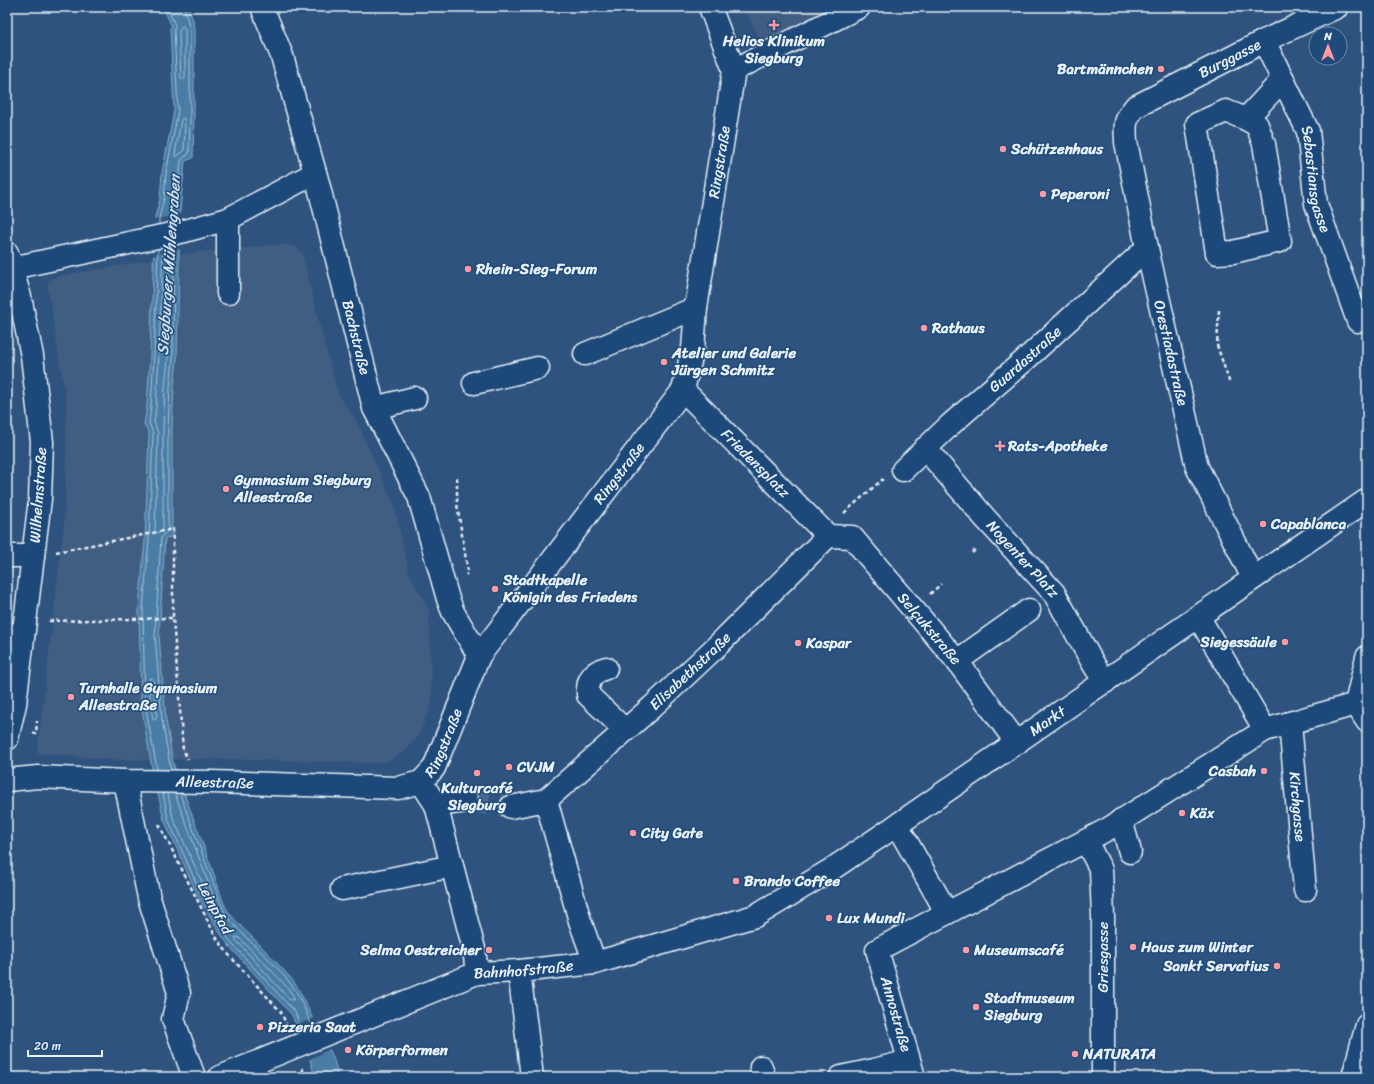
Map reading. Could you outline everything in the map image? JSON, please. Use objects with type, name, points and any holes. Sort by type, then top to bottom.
[{"type":"street","name":"Bachstraße","points":[[262,7],[282,56],[315,173],[374,408],[419,497],[453,612],[479,656]]},
{"type":"street","points":[[710,7],[734,70],[859,7]]},
{"type":"street","name":"Burggasse","points":[[1127,116],[1135,107],[1264,41],[1336,7]]},
{"type":"street","name":"Sebastiansgasse","points":[[1264,41],[1308,131],[1316,204],[1358,321]]},
{"type":"street","name":"Ringstraße","points":[[477,973],[474,949],[436,804],[421,782],[434,768],[479,656],[683,390],[693,349],[696,308],[734,70]]},
{"type":"street","points":[[1251,122],[1286,85]]},
{"type":"street","points":[[1226,111],[1251,122],[1264,144],[1280,241],[1233,252],[1216,254],[1196,124],[1226,111]]},
{"type":"street","name":"Orestiadastraße","points":[[1127,116],[1125,128],[1126,142],[1147,248],[1196,468],[1253,578]]},
{"type":"street","points":[[10,260],[147,240],[228,219],[315,173]]},
{"type":"street","points":[[228,219],[228,293]]},
{"type":"street","name":"Guardastraße","points":[[903,470],[950,425],[1026,359],[1147,248]]},
{"type":"street","name":"Wilhelmstraße","points":[[7,740],[14,704],[18,630],[34,556],[40,499],[42,442],[32,356],[20,297],[10,260]]},
{"type":"street","points":[[585,354],[696,308]]},
{"type":"street","points":[[474,383],[538,368]]},
{"type":"street","name":"Friedensplatz","points":[[683,390],[826,534]]},
{"type":"street","points":[[374,408],[415,398]]},
{"type":"street","name":"Nogenter Platz","points":[[925,448],[985,518],[1054,593],[1105,682]]},
{"type":"street","name":"Markt","points":[[829,871],[1017,743],[1253,578],[1310,528],[1367,500]]},
{"type":"street","name":"Selçukstraße","points":[[826,534],[852,537],[958,661],[1017,743]]},
{"type":"street","name":"Elisabethstraße","points":[[546,800],[720,644],[826,534]]},
{"type":"street","points":[[7,556],[34,556]]},
{"type":"street","points":[[958,661],[1029,610]]},
{"type":"street","points":[[1198,616],[1265,730]]},
{"type":"street","points":[[897,825],[947,913],[1108,829],[1265,730],[1290,722],[1362,712],[1367,657]]},
{"type":"street","points":[[606,668],[595,673],[588,686],[588,695],[625,730]]},
{"type":"street","name":"Kirchgasse","points":[[1290,722],[1305,890]]},
{"type":"street","name":"Alleestraße","points":[[7,780],[38,777],[153,782],[188,781],[398,788],[421,782]]},
{"type":"street","points":[[125,781],[149,898],[179,993],[173,1019],[194,1077]]},
{"type":"street","points":[[511,807],[546,800],[580,921],[595,963]]},
{"type":"street","points":[[436,804],[467,801]]},
{"type":"street","points":[[1121,820],[1130,852]]},
{"type":"street","name":"Griesgasse","points":[[1086,841],[1101,870],[1103,916],[1103,1077]]},
{"type":"street","points":[[342,889],[452,866]]},
{"type":"street","name":"Bahnhofstraße","points":[[220,1077],[477,973],[519,971],[595,963],[754,916],[829,871]]},
{"type":"street","name":"Annostraße","points":[[912,1069],[877,950],[947,913]]},
{"type":"street","points":[[519,971],[532,1077]]},
{"type":"street","points":[[1353,1077],[1367,1025]]},
{"type":"street","points":[[841,1077],[874,1070],[912,1069]]},
{"type":"path","points":[[1219,310],[1216,345],[1230,384]]},
{"type":"path","points":[[826,534],[895,468],[903,470]]},
{"type":"path","points":[[448,599],[468,572],[457,504],[457,477]]},
{"type":"path","points":[[34,556],[173,529],[173,618],[183,750],[188,758],[188,781]]},
{"type":"path","points":[[972,553],[975,550]]},
{"type":"path","points":[[934,590],[941,584]]},
{"type":"path","points":[[18,630],[134,619],[173,618]]},
{"type":"path","name":"Leinpfad","points":[[159,823],[216,937],[229,955],[281,1012]]},
{"type":"shaded area","name":"Helios Klinikum Siegburg","points":[[743,7],[830,7],[762,44]]},
{"type":"shaded area","name":"Gymnasium Siegburg Alleestraße","points":[[281,244],[295,246],[302,252],[339,396],[357,422],[394,504],[409,572],[429,611],[432,702],[423,726],[417,737],[405,751],[389,761],[374,763],[221,759],[113,760],[37,753],[64,524],[66,473],[66,401],[47,283],[50,279],[59,276],[197,252]]},
{"type":"water","name":"Siegburger Mühlengraben","points":[[163,7],[188,7],[193,20],[194,30],[193,158],[185,161],[180,211],[177,359],[172,429],[172,537],[165,538],[159,636],[166,720],[173,763],[222,899],[228,911],[281,967],[297,987],[328,1047],[334,1061],[338,1077],[315,1077],[310,1060],[292,1015],[229,946],[199,898],[164,820],[151,763],[141,704],[139,609],[145,540],[149,433],[144,424],[147,406],[150,355],[155,217],[160,199],[162,173],[174,111],[170,28],[172,27]]},
{"type":"pier","points":[[181,214],[180,249],[152,256],[153,220]]},
{"type":"pier","points":[[314,1018],[332,1048],[308,1060],[294,1026]]},
{"type":"tunnel","points":[[467,801],[511,807]]},
{"type":"place","name":"Helios Klinikum Siegburg","points":[[774,25]]},
{"type":"place","name":"Bartmännchen","points":[[1161,69]]},
{"type":"place","name":"Schützenhaus","points":[[1003,149]]},
{"type":"place","name":"Peperoni","points":[[1043,194]]},
{"type":"place","name":"Rhein-Sieg-Forum","points":[[468,269]]},
{"type":"place","name":"Rathaus","points":[[924,328]]},
{"type":"place","name":"Atelier und Galerie Jürgen Schmitz","points":[[664,362]]},
{"type":"place","name":"Rats-Apotheke","points":[[1000,446]]},
{"type":"place","name":"Gymnasium Siegburg Alleestraße","points":[[226,489]]},
{"type":"place","name":"Capablanca","points":[[1263,524]]},
{"type":"place","name":"Stadtkapelle Königin des Friedens","points":[[495,589]]},
{"type":"place","name":"Siegessäule","points":[[1285,642]]},
{"type":"place","name":"Kaspar","points":[[798,643]]},
{"type":"place","name":"Turnhalle Gymnasium Alleestraße","points":[[71,697]]},
{"type":"place","name":"CVJM","points":[[509,767]]},
{"type":"place","name":"Casbah","points":[[1264,771]]},
{"type":"place","name":"Kulturcafé Siegburg","points":[[477,773]]},
{"type":"place","name":"Käx","points":[[1182,813]]},
{"type":"place","name":"City Gate","points":[[633,833]]},
{"type":"place","name":"Brando Coffee","points":[[736,881]]},
{"type":"place","name":"Lux Mundi","points":[[829,918]]},
{"type":"place","name":"Haus zum Winter","points":[[1133,947]]},
{"type":"place","name":"Selma Oestreicher","points":[[489,950]]},
{"type":"place","name":"Museumscafé","points":[[966,950]]},
{"type":"place","name":"Sankt Servatius","points":[[1277,966]]},
{"type":"place","name":"Stadtmuseum Siegburg","points":[[976,1007]]},
{"type":"place","name":"Pizzeria Saat","points":[[260,1027]]},
{"type":"place","name":"Körperformen","points":[[348,1050]]},
{"type":"place","name":"NATURATA","points":[[1075,1054]]}]
